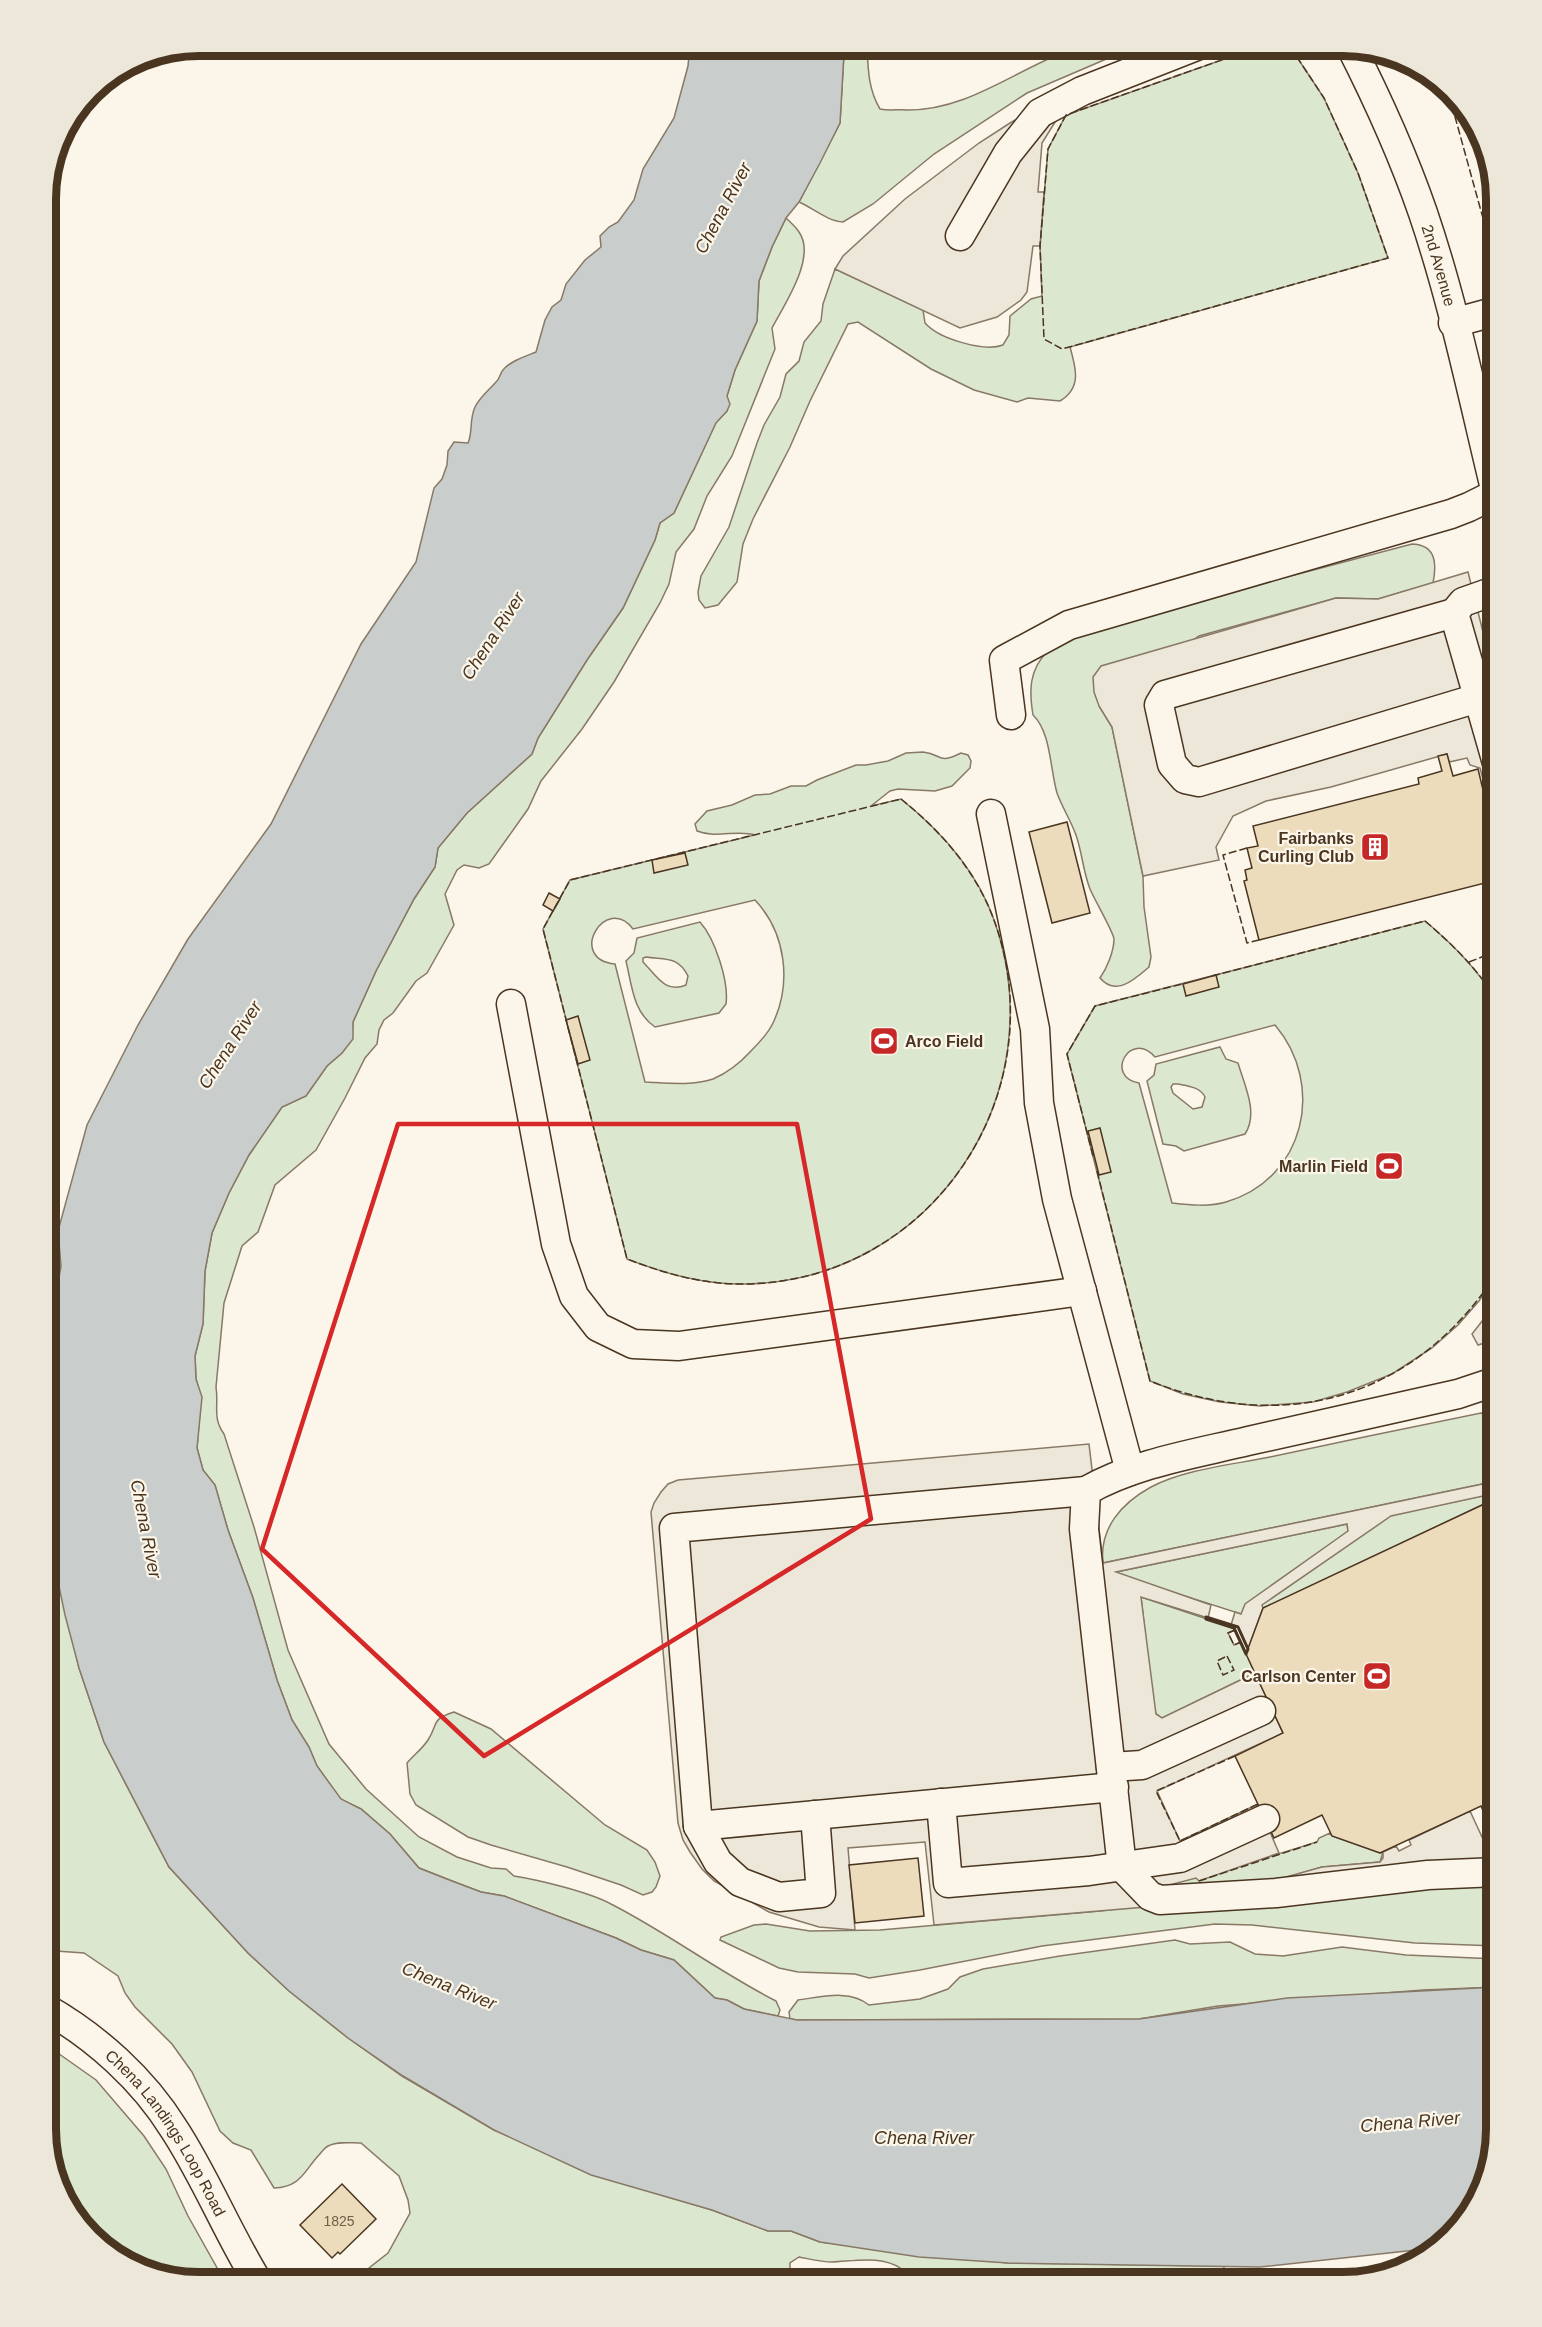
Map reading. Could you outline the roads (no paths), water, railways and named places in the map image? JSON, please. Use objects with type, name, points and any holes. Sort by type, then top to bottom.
[{"type":"street","points":[[960,236],[1008,153],[1040,113],[1082,91],[1171,56]]},
{"type":"street","name":"2nd Avenue","points":[[1355,56],[1394,138],[1423,214],[1486,452]]},
{"type":"street","points":[[1453,323],[1486,314]]},
{"type":"street","points":[[1011,715],[1004,660],[1069,625],[1450,514],[1486,500]]},
{"type":"street","points":[[1478,698],[1199,782],[1185,780],[1172,764],[1159,705],[1165,695],[1454,612],[1463,602],[1486,594]]},
{"type":"street","points":[[1454,612],[1486,726]]},
{"type":"street","points":[[991,814],[1035,1029],[1041,1114],[1057,1198],[1130,1471]]},
{"type":"street","points":[[512,1004],[556,1244],[574,1296],[598,1327],[633,1344],[679,1346],[1082,1291]]},
{"type":"street","points":[[815,1815],[821,1893],[779,1897],[740,1882],[718,1862],[698,1826],[674,1528],[1086,1491],[1103,1481],[1130,1471],[1198,1453],[1458,1394],[1486,1385]]},
{"type":"street","points":[[1086,1491],[1084,1529],[1122,1867],[1150,1896],[1160,1900],[1276,1893],[1428,1875],[1486,1872]]},
{"type":"street","points":[[698,1826],[941,1803],[1112,1777],[1261,1711]]},
{"type":"street","points":[[941,1803],[948,1883],[1122,1867],[1180,1858],[1265,1819]]},
{"type":"street","name":"Chena Landings Loop Road","points":[[56,2015],[94,2041],[123,2065],[155,2100],[175,2130],[251,2271]]},
{"type":"water","name":"Chena River","points":[[689,56],[844,56],[840,123],[799,202],[786,218],[772,247],[759,281],[757,321],[735,370],[727,396],[730,404],[727,411],[716,423],[674,513],[660,523],[655,540],[623,608],[538,738],[532,754],[467,813],[438,848],[435,867],[414,899],[376,971],[353,1022],[353,1039],[327,1066],[306,1096],[282,1107],[249,1155],[229,1193],[212,1233],[205,1271],[203,1324],[195,1356],[196,1379],[202,1397],[197,1448],[203,1470],[215,1485],[292,1720],[309,1747],[317,1766],[341,1799],[361,1809],[390,1834],[419,1868],[481,1892],[504,1896],[616,1938],[641,1950],[674,1960],[715,1998],[727,2000],[744,2009],[797,2020],[1139,2019],[1287,1998],[1486,1988],[1486,2128],[1482,2165],[1476,2183],[1457,2216],[1445,2230],[1419,2250],[1260,2267],[1008,2263],[919,2257],[820,2242],[791,2231],[768,2231],[712,2210],[591,2175],[494,2130],[403,2076],[348,2038],[289,1991],[248,1953],[169,1867],[104,1742],[79,1668],[56,1572],[56,1291],[61,1266],[58,1231],[87,1125],[138,1025],[188,939],[271,824],[361,644],[416,562],[434,488],[442,479],[447,465],[448,451],[454,442],[468,443],[475,407],[497,381],[503,370],[514,361],[536,352],[545,320],[552,307],[561,300],[566,284],[585,260],[601,247],[600,236],[618,222],[634,200],[643,169],[674,118]]},
{"type":"place","name":"Fairbanks Curling Club","points":[[1375,847]]},
{"type":"place","name":"Arco Field","points":[[884,1041]]},
{"type":"place","name":"Marlin Field","points":[[1389,1166]]},
{"type":"place","name":"Carlson Center","points":[[1377,1676]]}]
